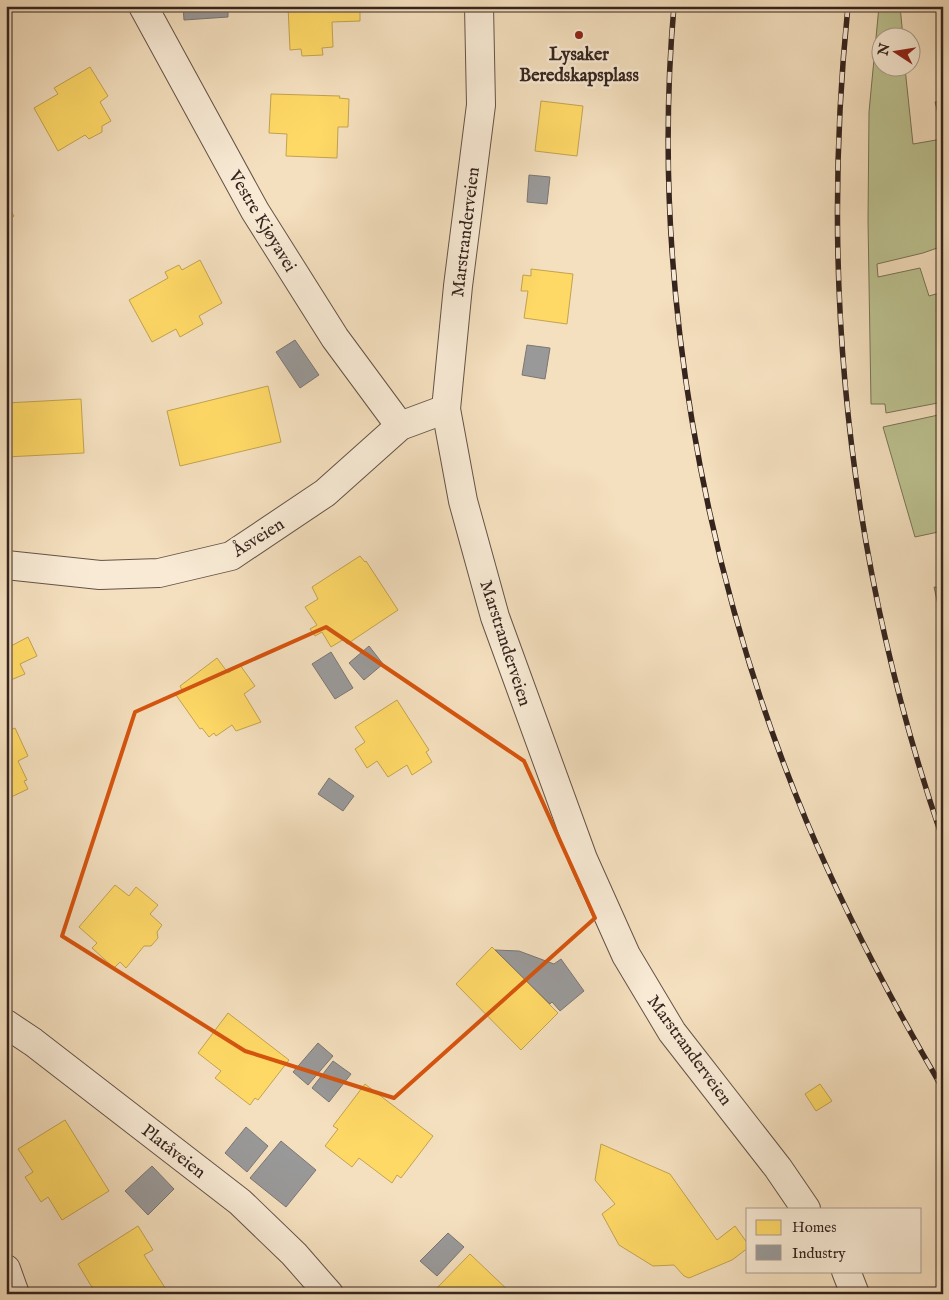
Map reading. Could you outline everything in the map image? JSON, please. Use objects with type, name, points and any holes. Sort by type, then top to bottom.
[{"type":"street","name":"Vestre Kjøyavei","points":[[143,6],[255,211],[335,338],[400,426]]},
{"type":"street","name":"Marstranderveien","points":[[479,6],[481,105],[458,286],[446,409],[463,501],[495,617],[583,859],[626,955],[672,1032],[778,1168],[805,1208]]},
{"type":"street","name":"Åsveien","points":[[6,565],[100,576],[159,573],[231,556],[325,493],[400,426],[446,409]]},
{"type":"street","name":"Platåveien","points":[[6,1024],[33,1042],[240,1202],[294,1254],[329,1294]]},
{"type":"street","points":[[6,1269],[15,1294]]},
{"type":"street","points":[[846,1272],[855,1294]]},
{"type":"highlighted area","points":[[326,627],[524,761],[595,918],[394,1098],[245,1051],[62,936],[135,712]]},
{"type":"green space","points":[[879,6],[900,6],[902,28],[877,28]]},
{"type":"green space","points":[[872,78],[906,78],[913,144],[942,139],[943,145],[943,246],[877,264],[878,277],[920,268],[929,296],[943,292],[943,402],[886,413],[885,404],[871,404],[868,220],[869,112]]},
{"type":"green space","points":[[943,414],[943,531],[915,537],[883,427]]},
{"type":"green space","points":[[934,587],[943,588],[943,627]]},
{"type":"building: Homes","points":[[69,6],[86,6],[85,11],[68,8]]},
{"type":"building: Homes","points":[[288,6],[360,6],[360,21],[332,22],[333,47],[322,48],[323,55],[302,56],[301,49],[290,50]]},
{"type":"building: Homes","points":[[90,67],[108,96],[100,102],[111,121],[102,126],[102,132],[89,139],[85,135],[58,151],[34,108],[58,94],[54,88]]},
{"type":"building: Homes","points":[[271,94],[340,96],[339,98],[349,99],[348,127],[338,127],[337,158],[286,156],[287,134],[269,133]]},
{"type":"building: Homes","points":[[541,101],[583,106],[577,156],[535,151]]},
{"type":"building: Homes","points":[[6,204],[14,216],[6,221]]},
{"type":"building: Homes","points":[[200,260],[222,303],[199,316],[203,324],[180,337],[176,329],[152,342],[129,300],[168,278],[165,272],[179,265],[182,270]]},
{"type":"building: Homes","points":[[531,269],[573,274],[567,324],[524,318],[528,291],[521,291],[523,275],[531,276]]},
{"type":"building: Homes","points":[[268,386],[281,442],[180,466],[167,411]]},
{"type":"building: Homes","points":[[81,399],[84,453],[6,457],[6,403]]},
{"type":"building: Homes","points":[[360,556],[366,561],[398,610],[347,644],[344,639],[331,647],[322,632],[315,636],[310,629],[317,625],[305,607],[318,599],[312,587]]},
{"type":"building: Homes","points":[[28,637],[37,656],[20,664],[25,674],[6,682],[6,645],[10,643],[11,646]]},
{"type":"building: Homes","points":[[217,658],[228,673],[240,665],[255,686],[244,694],[261,722],[236,731],[232,725],[216,736],[214,733],[209,737],[202,728],[200,729],[176,695],[182,690],[180,686]]},
{"type":"building: Homes","points":[[397,700],[429,750],[426,752],[432,762],[412,775],[407,765],[388,777],[377,761],[367,768],[355,749],[365,742],[355,727]]},
{"type":"building: Homes","points":[[15,728],[28,756],[18,761],[27,780],[24,781],[28,789],[9,798],[6,792],[6,732]]},
{"type":"building: Homes","points":[[115,885],[129,896],[136,887],[158,905],[150,914],[162,925],[157,932],[158,938],[151,946],[144,946],[126,968],[120,962],[114,968],[92,948],[97,943],[79,927]]},
{"type":"building: Homes","points":[[492,947],[558,1013],[521,1050],[456,984]]},
{"type":"building: Homes","points":[[228,1013],[289,1060],[258,1100],[255,1098],[250,1105],[215,1078],[221,1071],[198,1053]]},
{"type":"building: Homes","points":[[365,1084],[433,1136],[401,1178],[397,1175],[392,1183],[359,1158],[352,1167],[325,1146],[338,1129],[333,1126]]},
{"type":"building: Homes","points":[[820,1084],[832,1101],[816,1111],[805,1094]]},
{"type":"building: Homes","points":[[65,1120],[109,1191],[62,1220],[48,1197],[41,1202],[25,1177],[33,1172],[18,1149]]},
{"type":"building: Homes","points":[[601,1144],[670,1174],[717,1240],[735,1226],[746,1241],[746,1250],[732,1260],[689,1278],[684,1276],[674,1265],[653,1266],[619,1245],[602,1214],[615,1204],[595,1180]]},
{"type":"building: Homes","points":[[138,1226],[153,1250],[144,1255],[169,1294],[96,1294],[78,1264]]},
{"type":"building: Homes","points":[[470,1254],[512,1294],[441,1294],[436,1289]]},
{"type":"building: Industry","points":[[183,6],[228,6],[228,17],[184,20]]},
{"type":"building: Industry","points":[[943,100],[943,132],[935,102]]},
{"type":"building: Industry","points":[[529,175],[550,177],[547,204],[527,202]]},
{"type":"building: Industry","points":[[295,340],[319,375],[300,388],[276,352]]},
{"type":"building: Industry","points":[[527,345],[550,348],[545,379],[522,375]]},
{"type":"building: Industry","points":[[369,646],[383,664],[364,680],[349,663]]},
{"type":"building: Industry","points":[[331,652],[353,688],[335,699],[312,664]]},
{"type":"building: Industry","points":[[329,778],[354,796],[343,811],[318,794]]},
{"type":"building: Industry","points":[[495,950],[519,951],[554,964],[561,959],[584,991],[560,1011],[552,1002],[550,1004]]},
{"type":"building: Industry","points":[[318,1043],[333,1056],[308,1085],[293,1072]]},
{"type":"building: Industry","points":[[333,1061],[351,1074],[329,1102],[312,1088]]},
{"type":"building: Industry","points":[[246,1127],[268,1146],[247,1172],[225,1153]]},
{"type":"building: Industry","points":[[281,1141],[316,1170],[286,1207],[250,1178]]},
{"type":"building: Industry","points":[[152,1166],[174,1189],[148,1215],[125,1191]]},
{"type":"building: Industry","points":[[448,1233],[464,1247],[437,1276],[420,1261]]},
{"type":"railway","points":[[674,6],[669,108],[670,212],[678,316],[692,420],[712,524],[738,625],[769,724],[806,820],[870,957],[943,1089]]},
{"type":"railway","points":[[848,6],[840,112],[838,218],[841,323],[850,428],[864,532],[885,636],[911,738],[943,840]]},
{"type":"place","name":"Lysaker Beredskapsplass","points":[[579,35]]}]
